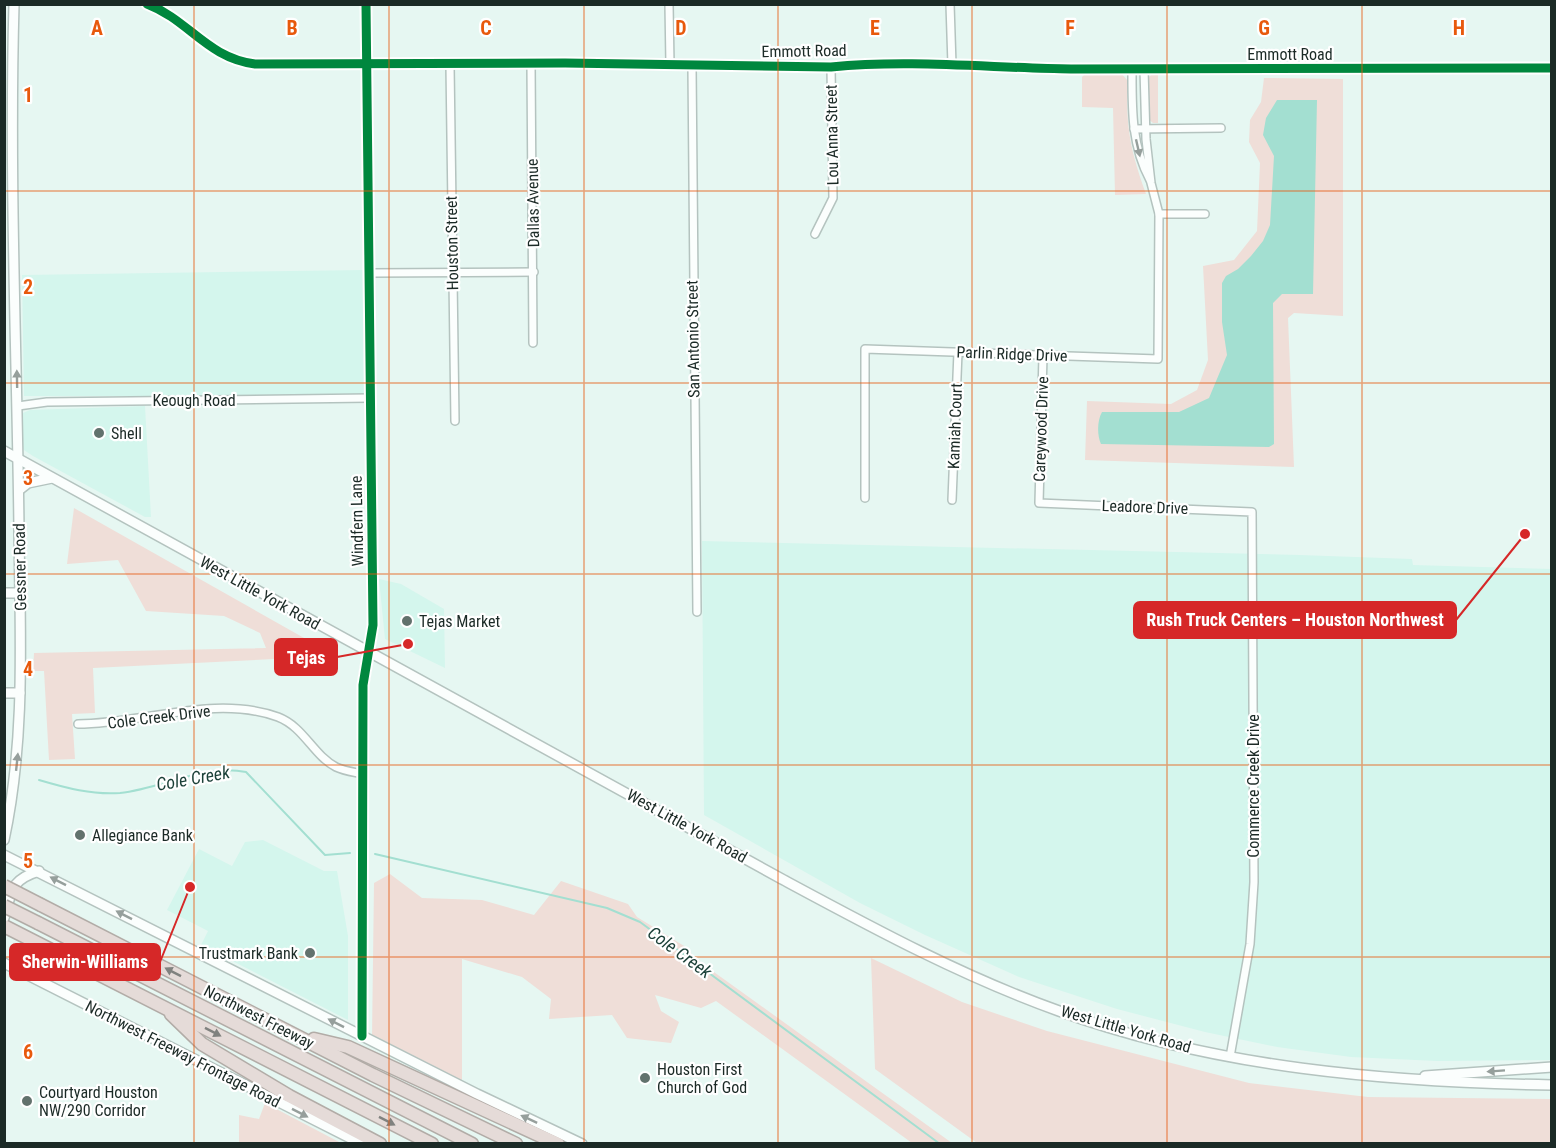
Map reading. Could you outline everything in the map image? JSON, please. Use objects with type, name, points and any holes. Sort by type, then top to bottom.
[{"type":"highway","name":"Northwest Freeway","points":[[4,886],[373,1076],[516,1143]]},
{"type":"highway","points":[[4,906],[472,1143]]},
{"type":"highway","name":"Northwest Freeway","points":[[4,926],[432,1143]]},
{"type":"highway","points":[[161,1005],[202,1044],[289,1096],[380,1143]]},
{"type":"highway","points":[[295,1035],[348,1047],[558,1143]]},
{"type":"main road","name":"Gessner Road","points":[[4,840],[12,805],[18,748],[20,693],[16,289],[8,145],[8,62],[14,4]]},
{"type":"main road","name":"Emmott Road","points":[[147,4],[172,17],[217,53],[234,61],[255,64],[531,63],[692,67],[952,65],[1132,69],[1551,68]]},
{"type":"main road","name":"Windfern Lane","points":[[362,1036],[363,685],[374,625],[366,4]]},
{"type":"main road","points":[[4,289],[16,289]]},
{"type":"main road","name":"West Little York Road","points":[[4,451],[780,878],[951,968],[1061,1012],[1133,1034],[1230,1057],[1348,1074],[1470,1084],[1551,1085]]},
{"type":"main road","points":[[19,490],[28,483],[52,478]]},
{"type":"main road","points":[[4,593],[20,593]]},
{"type":"main road","points":[[4,693],[20,693]]},
{"type":"main road","points":[[4,855],[362,1036],[582,1143]]},
{"type":"main road","points":[[4,918],[17,881],[22,876],[39,871]]},
{"type":"main road","points":[[4,954],[6,964]]},
{"type":"main road","name":"Northwest Freeway Frontage Road","points":[[6,964],[362,1143]]},
{"type":"main road","name":"West Little York Road","points":[[1414,1078],[1551,1067]]},
{"type":"street","points":[[669,4],[670,65]]},
{"type":"street","points":[[950,4],[952,65]]},
{"type":"street","name":"Dallas Avenue","points":[[531,63],[533,343]]},
{"type":"street","name":"Houston Street","points":[[450,65],[454,421]]},
{"type":"street","name":"San Antonio Street","points":[[692,67],[697,612]]},
{"type":"street","name":"Lou Anna Street","points":[[815,234],[833,198],[831,67]]},
{"type":"street","points":[[1132,69],[1134,129],[1142,164],[1151,183]]},
{"type":"street","points":[[1144,69],[1145,127],[1151,183],[1159,213],[1205,214]]},
{"type":"street","points":[[1134,129],[1145,127],[1221,128]]},
{"type":"street","name":"Parlin Ridge Drive","points":[[865,498],[865,349],[1158,359],[1159,213]]},
{"type":"street","points":[[371,273],[534,272]]},
{"type":"street","name":"Kamiah Court","points":[[952,500],[958,352]]},
{"type":"street","name":"Careywood Drive","points":[[1039,503],[1043,356]]},
{"type":"street","name":"Keough Road","points":[[18,406],[53,402],[370,398]]},
{"type":"street","name":"Leadore Drive","points":[[1039,503],[1252,512]]},
{"type":"street","name":"Commerce Creek Drive","points":[[1230,1057],[1250,944],[1254,882],[1252,512]]},
{"type":"street","name":"Cole Creek Drive","points":[[78,724],[125,722],[205,710],[253,711],[287,722],[331,763],[343,770],[363,774]]},
{"type":"shaded area","points":[[1090,69],[1120,72],[1128,81],[1127,112],[1130,139],[1146,194],[1115,195],[1113,108],[1082,107],[1082,77]]},
{"type":"shaded area","points":[[1155,71],[1158,73],[1158,123],[1153,123],[1147,118],[1147,79]]},
{"type":"shaded area","points":[[1264,78],[1343,79],[1343,316],[1294,313],[1288,318],[1294,467],[1085,460],[1087,401],[1171,404],[1197,390],[1208,360],[1203,266],[1234,260],[1257,231],[1260,163],[1249,142],[1250,120],[1261,102]]},
{"type":"shaded area","points":[[1277,100],[1317,100],[1313,294],[1282,294],[1273,303],[1274,444],[1269,447],[1101,444],[1098,428],[1102,412],[1179,412],[1209,398],[1227,355],[1222,322],[1222,283],[1226,276],[1238,269],[1251,256],[1263,241],[1270,225],[1274,156],[1263,135],[1266,118]]},
{"type":"shaded area","points":[[365,270],[367,389],[361,396],[24,396],[22,275]]},
{"type":"shaded area","points":[[145,406],[151,517],[145,517],[33,456],[24,450],[21,444],[21,418],[23,413],[30,410]]},
{"type":"shaded area","points":[[74,508],[336,656],[93,668],[95,713],[72,714],[75,759],[49,760],[44,671],[33,671],[34,653],[266,648],[260,633],[224,616],[146,611],[118,560],[67,564]]},
{"type":"shaded area","points":[[702,541],[1300,555],[1412,559],[1413,565],[1551,569],[1551,1060],[1437,1061],[1351,1057],[1277,1047],[1205,1032],[1117,1009],[1019,977],[925,935],[860,903],[704,815]]},
{"type":"shaded area","points":[[379,579],[401,584],[444,609],[445,668],[385,639]]},
{"type":"shaded area","points":[[263,840],[324,871],[337,871],[348,936],[348,1020],[201,945],[208,931],[167,910],[199,849],[232,866],[245,842]]},
{"type":"shaded area","points":[[390,874],[422,898],[482,900],[534,915],[561,881],[628,904],[637,917],[689,949],[693,957],[952,1143],[912,1143],[716,1001],[701,1008],[655,995],[661,1011],[679,1022],[671,1043],[627,1038],[612,1015],[549,1019],[551,999],[522,977],[462,959],[462,1082],[372,1038],[374,883]]},
{"type":"shaded area","points":[[871,958],[962,1002],[1047,1031],[1249,1083],[1368,1097],[1551,1099],[1551,1143],[977,1143],[875,1069]]},
{"type":"shaded area","points":[[265,1103],[341,1143],[239,1143],[239,1115],[259,1119]]},
{"type":"waterway","name":"Cole Creek","points":[[39,780],[89,792],[120,793],[214,771],[246,772],[325,855],[350,853]]},
{"type":"waterway","name":"Cole Creek","points":[[375,854],[607,908],[640,922],[940,1144]]},
{"type":"cycle path","points":[[147,4],[175,19],[211,47],[238,60],[255,64],[565,63],[831,67],[921,64],[1071,69],[1552,68]]},
{"type":"cycle path","points":[[362,1036],[363,685],[373,625],[366,4]]},
{"type":"place","name":"Shell","points":[[99,433]]},
{"type":"place","name":"Rush Truck Centers – Houston Northwest","points":[[1525,534]]},
{"type":"place","name":"Tejas Market","points":[[407,621]]},
{"type":"place","name":"Tejas","points":[[408,644]]},
{"type":"place","name":"Allegiance Bank","points":[[80,835]]},
{"type":"place","name":"Sherwin-Williams","points":[[190,887]]},
{"type":"place","name":"Trustmark Bank","points":[[310,953]]},
{"type":"place","name":"Houston First Church of God","points":[[645,1078]]},
{"type":"place","name":"Courtyard Houston NW/290 Corridor","points":[[27,1101]]}]
